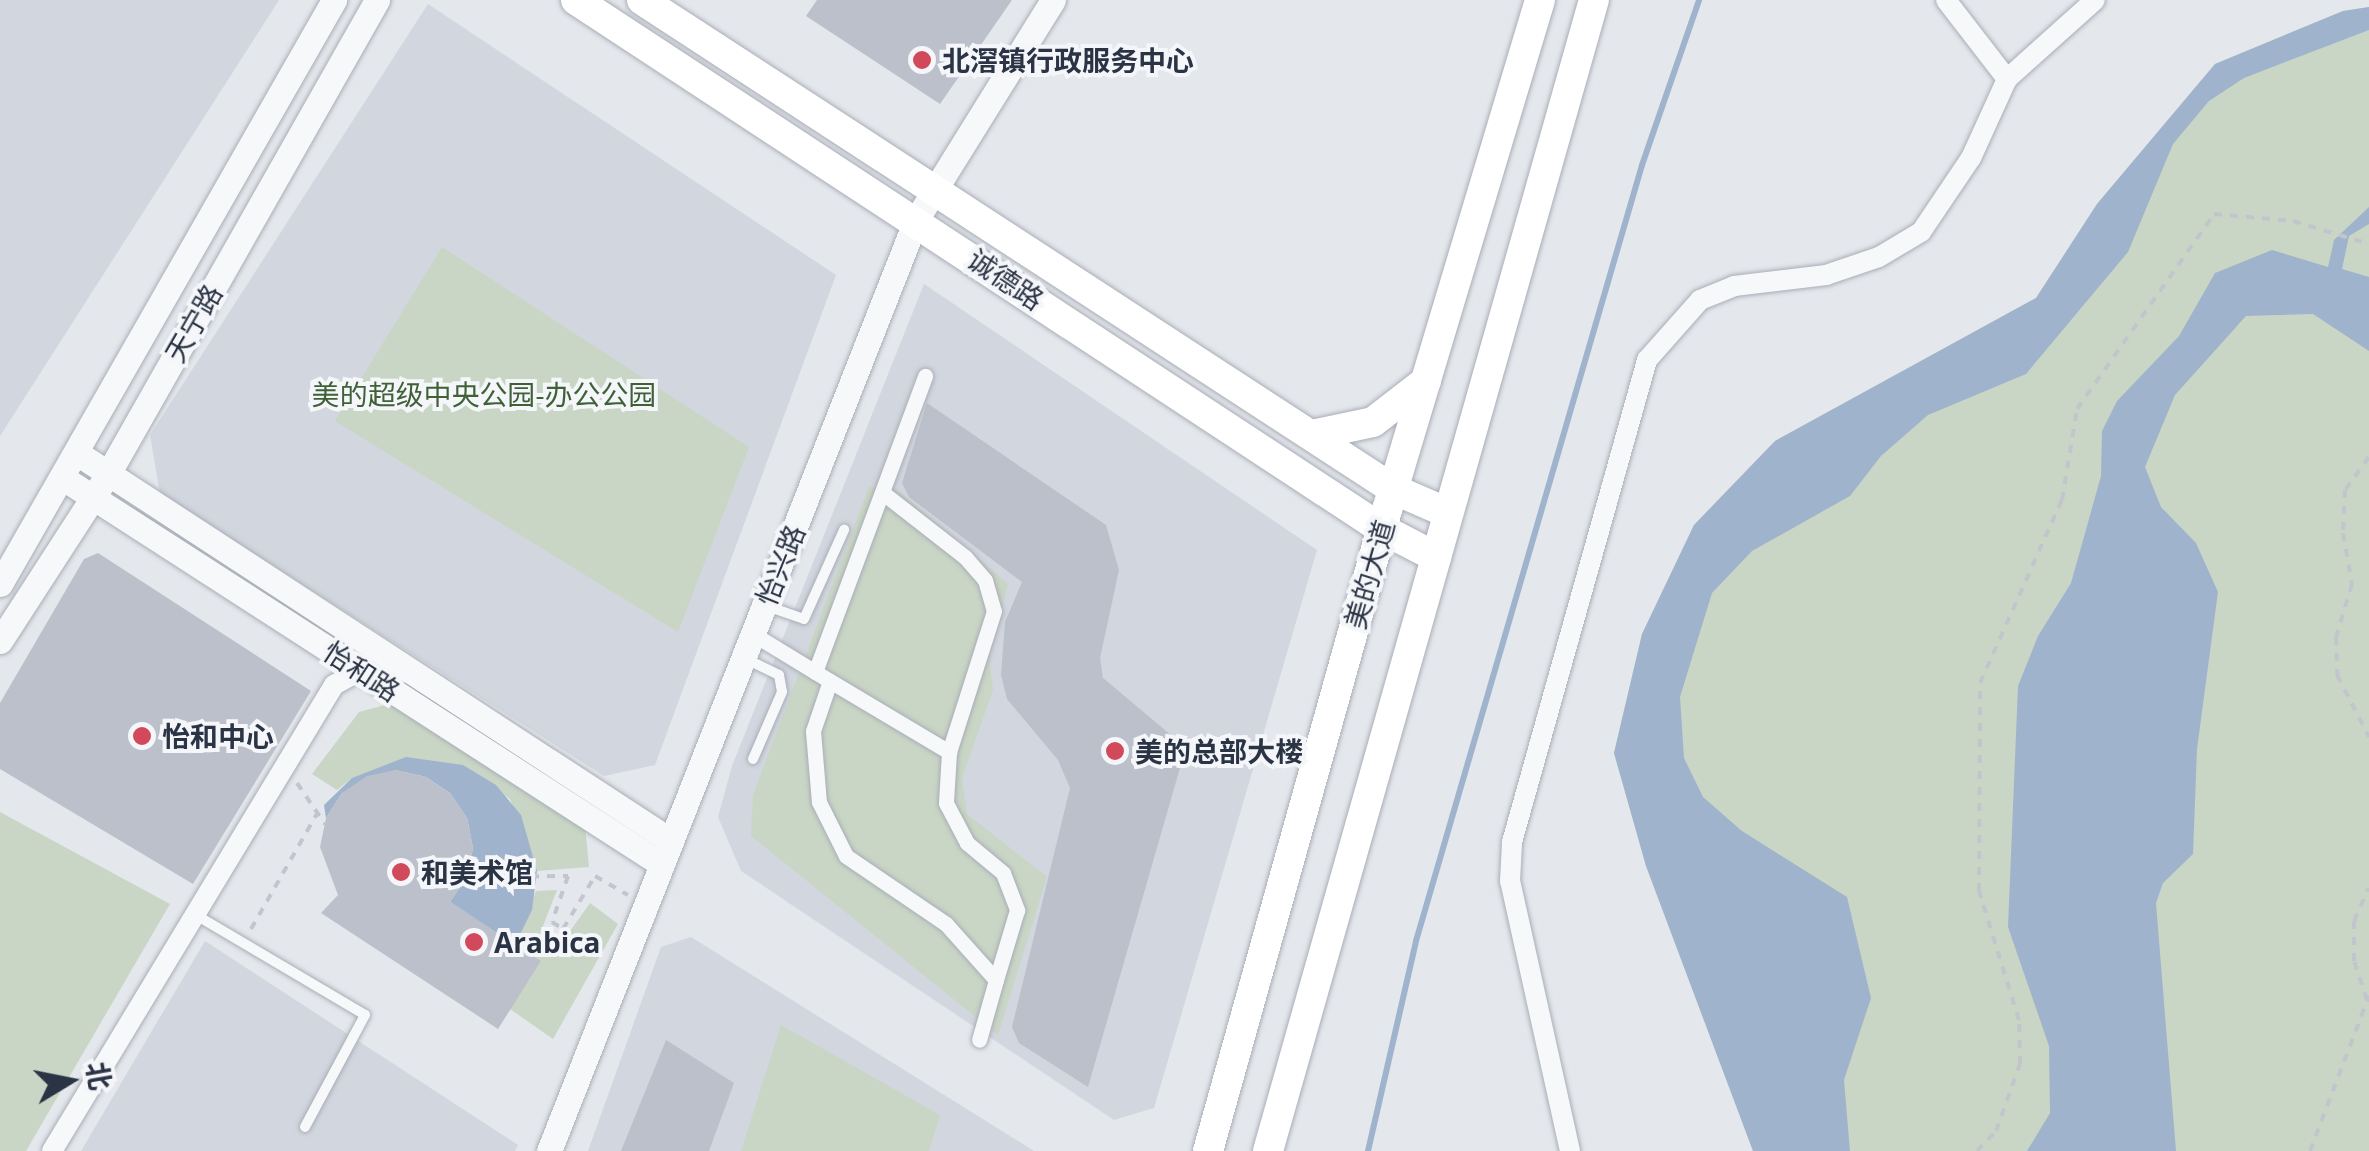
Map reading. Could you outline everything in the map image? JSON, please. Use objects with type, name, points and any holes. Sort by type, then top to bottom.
[{"type":"main road","name":"诚德路","points":[[576,0],[1382,529],[1436,558]]},
{"type":"main road","name":"诚德路","points":[[642,0],[1394,489],[1448,513]]},
{"type":"main road","name":"美的大道","points":[[1208,1151],[1382,529],[1540,0]]},
{"type":"main road","points":[[1268,1151],[1594,0]]},
{"type":"main road","points":[[1312,435],[1373,422],[1426,381]]},
{"type":"street","name":"天宁路","points":[[0,584],[80,455],[334,0]]},
{"type":"street","name":"天宁路","points":[[0,641],[90,495],[108,474],[377,0]]},
{"type":"street","name":"怡兴路","points":[[549,1151],[916,220],[1053,0]]},
{"type":"street","points":[[1946,0],[2008,79]]},
{"type":"street","points":[[1570,1151],[1510,881],[1512,842],[1647,360],[1700,300],[1734,286],[1826,274],[1880,257],[1921,232],[1970,158],[2008,79],[2094,0]]},
{"type":"street","points":[[816,672],[925,376]]},
{"type":"street","name":"怡和路","points":[[80,455],[666,853]]},
{"type":"street","name":"怡和路","points":[[63,478],[360,670],[666,853]]},
{"type":"street","points":[[883,493],[904,503],[965,557],[985,580],[994,610],[949,752],[946,802],[967,843],[1003,873],[1017,910],[979,1040]]},
{"type":"street","points":[[748,646],[816,672],[949,752]]},
{"type":"street","points":[[330,650],[334,685]]},
{"type":"street","points":[[52,1151],[334,685],[360,670]]},
{"type":"street","points":[[830,681],[813,731],[819,802],[846,856],[946,924],[996,980]]},
{"type":"lane","points":[[764,605],[804,619],[844,530]]},
{"type":"lane","points":[[748,646],[779,676],[782,692],[752,759]]},
{"type":"lane","points":[[195,914],[364,1016],[305,1127]]},
{"type":"path","points":[[1977,1151],[1996,1131],[2020,1064],[2019,1020],[1978,892],[1980,683],[2062,500],[2077,409],[2214,214],[2293,221],[2369,244]]},
{"type":"path","points":[[2369,457],[2345,490],[2343,533],[2352,584],[2336,637],[2337,674],[2369,738]]},
{"type":"path","points":[[282,772],[309,793],[324,824]]},
{"type":"path","points":[[244,944],[318,812]]},
{"type":"path","points":[[467,877],[568,876],[552,922],[564,930],[595,876],[645,904]]},
{"type":"path","points":[[2310,1151],[2368,998],[2354,948],[2354,921],[2369,888]]},
{"type":"shaded area","points":[[0,0],[279,0],[0,436]]},
{"type":"shaded area","points":[[428,4],[836,275],[655,765],[604,776],[160,494],[150,435]]},
{"type":"shaded area","points":[[924,284],[1317,550],[1154,1108],[1114,1120],[741,871],[718,817],[732,766]]},
{"type":"shaded area","points":[[691,937],[1034,1151],[588,1151],[661,947]]},
{"type":"shaded area","points":[[205,941],[518,1145],[515,1151],[81,1151]]},
{"type":"green space","points":[[2369,7],[2369,1151],[1753,1151],[1646,866],[1614,753],[1642,634],[1694,525],[1775,441],[2036,298],[2097,204],[2215,64],[2343,11]]},
{"type":"green space","name":"美的超级中央公园-办公公园","points":[[442,247],[749,447],[678,632],[335,421]]},
{"type":"green space","points":[[869,487],[897,490],[1008,584],[989,657],[993,690],[962,778],[967,814],[1047,877],[998,1035],[751,836],[753,795]]},
{"type":"green space","points":[[385,705],[409,708],[585,825],[589,867],[537,871],[510,799],[463,765],[352,778],[337,790],[312,774],[359,712]]},
{"type":"green space","points":[[0,812],[170,904],[26,1151],[0,1151]]},
{"type":"green space","points":[[557,890],[539,936],[558,948],[590,903],[618,924],[553,1039],[510,1009],[541,961],[515,945],[536,891]]},
{"type":"green space","points":[[781,1025],[940,1115],[929,1151],[741,1151]]},
{"type":"water","points":[[2369,7],[2369,30],[2244,78],[2209,101],[2173,144],[2128,252],[2026,374],[1928,415],[1881,456],[1850,496],[1752,551],[1712,593],[1680,697],[1684,758],[1703,797],[1742,831],[1847,897],[1871,998],[1844,1080],[1850,1151],[1753,1151],[1646,866],[1614,753],[1642,634],[1694,525],[1775,441],[2036,298],[2097,204],[2215,64],[2343,11]]},
{"type":"water","points":[[2369,207],[2369,224],[2349,236],[2342,269],[2369,277],[2369,351],[2313,314],[2246,316],[2175,395],[2145,467],[2161,507],[2196,543],[2218,592],[2197,749],[2193,854],[2163,883],[2156,903],[2176,1151],[2027,1151],[2050,1113],[2049,1046],[2008,927],[2018,686],[2038,636],[2071,583],[2101,476],[2102,431],[2117,401],[2179,336],[2215,273],[2272,250],[2328,267],[2334,240]]},
{"type":"water","points":[[406,757],[463,765],[496,785],[521,815],[537,871],[532,910],[515,945],[450,902],[467,877],[473,848],[467,818],[450,793],[426,777],[396,770],[342,793],[326,818],[324,805],[352,778]]},
{"type":"building","name":"北滘镇行政服务中心","points":[[817,0],[1012,0],[940,104],[806,16]]},
{"type":"building","name":"美的总部大楼","points":[[927,403],[1106,525],[1119,570],[1100,658],[1103,678],[1178,741],[1182,761],[1088,1087],[1019,1043],[1012,1027],[1070,788],[1058,760],[1007,699],[1001,675],[1005,622],[1022,582],[909,497],[902,483]]},
{"type":"building","name":"怡和中心","points":[[98,553],[311,691],[193,884],[0,769],[0,703],[84,559]]},
{"type":"building","points":[[396,770],[426,777],[450,793],[467,818],[473,848],[467,877],[450,902],[541,961],[498,1029],[321,913],[338,895],[320,847],[326,818],[342,793],[367,776]]},
{"type":"building","points":[[666,1040],[734,1083],[709,1151],[621,1151]]},
{"type":"waterway","points":[[1368,1151],[1416,941],[1642,165],[1699,0]]},
{"type":"place","name":"北滘镇行政服务中心","points":[[922,60]]},
{"type":"place","name":"怡和中心","points":[[142,736]]},
{"type":"place","name":"美的总部大楼","points":[[1115,751]]},
{"type":"place","name":"和美术馆","points":[[401,872]]},
{"type":"place","name":"Arabica","points":[[474,942]]}]
